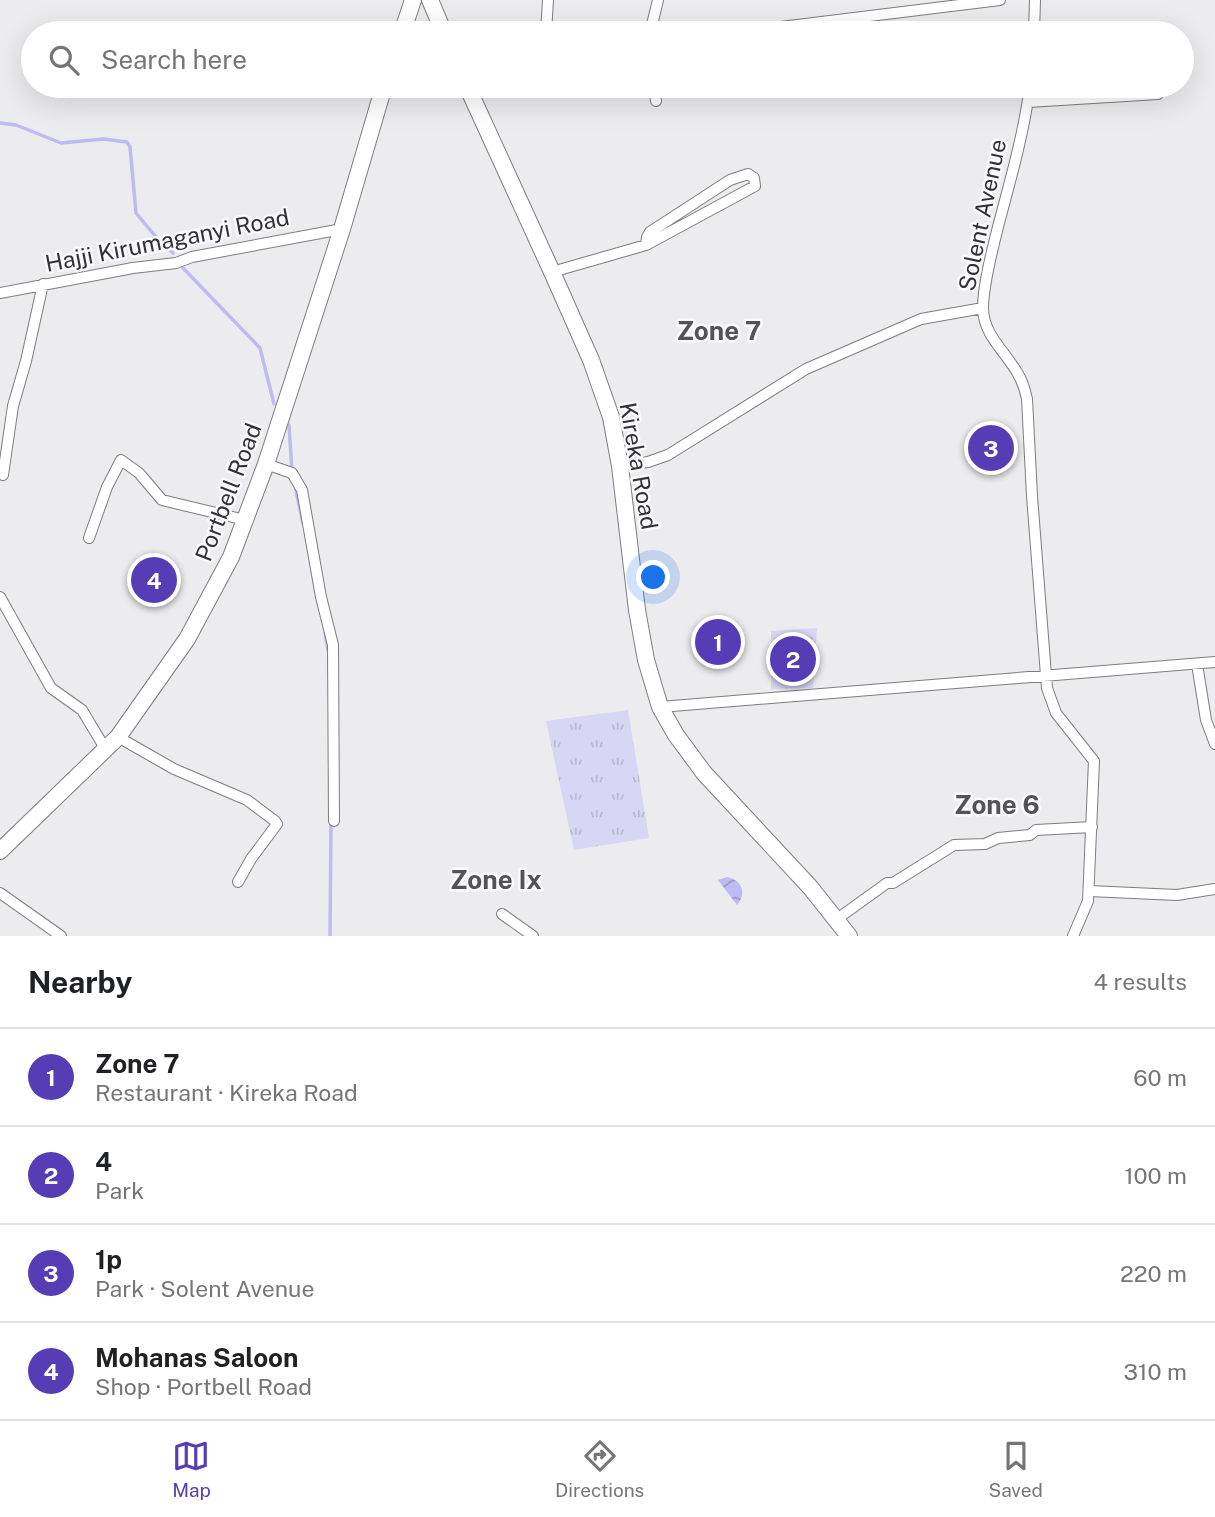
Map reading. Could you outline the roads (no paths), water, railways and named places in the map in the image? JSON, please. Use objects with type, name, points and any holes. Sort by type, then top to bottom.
[{"type":"main road","points":[[406,21],[412,0]]},
{"type":"main road","points":[[430,0],[439,21]]},
{"type":"main road","name":"Portbell Road","points":[[0,851],[118,737],[187,639],[231,557],[266,464],[342,229],[380,98]]},
{"type":"main road","name":"Kireka Road","points":[[474,98],[591,360],[611,417],[620,466],[641,635],[660,707],[676,735],[704,773],[810,887],[849,936]]},
{"type":"street","points":[[546,21],[548,0]]},
{"type":"street","points":[[653,21],[658,0]]},
{"type":"street","points":[[829,21],[1000,0]]},
{"type":"street","points":[[1036,21],[1039,0]]},
{"type":"street","name":"Solent Avenue","points":[[1028,98],[992,251],[983,308],[985,323],[991,336],[1017,372],[1027,399],[1046,677],[1056,713],[1094,761],[1089,891],[1084,915],[1073,936]]},
{"type":"street","points":[[1028,102],[1092,98]]},
{"type":"street","points":[[552,272],[646,245],[755,186],[752,174],[744,174],[730,180],[650,232],[646,245]]},
{"type":"street","points":[[703,198],[710,210]]},
{"type":"street","name":"Hajji Kirumaganyi Road","points":[[0,293],[133,268],[176,263],[192,257],[342,229]]},
{"type":"street","points":[[3,475],[13,406],[43,285]]},
{"type":"street","points":[[620,466],[648,463],[668,455],[806,369],[921,319],[983,308]]},
{"type":"street","points":[[89,538],[107,487],[121,460],[139,473],[162,500],[245,520]]},
{"type":"street","points":[[266,464],[292,473],[302,490],[321,597],[333,645],[334,821]]},
{"type":"street","points":[[0,597],[51,688],[82,710],[106,750]]},
{"type":"street","points":[[660,707],[1215,662]]},
{"type":"street","points":[[1197,664],[1206,719],[1215,744]]},
{"type":"street","points":[[118,737],[174,769],[247,800],[275,821],[277,824],[251,859],[239,882]]},
{"type":"street","points":[[837,919],[887,883],[893,883],[954,845],[985,845],[998,838],[1030,835],[1036,830],[1092,827]]},
{"type":"street","points":[[1089,891],[1177,895],[1215,889]]},
{"type":"street","points":[[0,893],[61,936]]},
{"type":"street","points":[[502,914],[533,936]]},
{"type":"water","points":[[727,877],[736,881],[741,888],[742,896],[737,905],[718,880]]},
{"type":"waterway","points":[[0,123],[16,125],[61,143],[103,139],[127,142],[130,147],[136,213],[173,253]]},
{"type":"waterway","points":[[183,268],[260,348],[274,404]]},
{"type":"waterway","points":[[289,425],[292,471]]},
{"type":"waterway","points":[[295,486],[303,523]]},
{"type":"waterway","points":[[325,633],[328,650]]},
{"type":"waterway","points":[[330,936],[331,822]]},
{"type":"place","name":"1p","points":[[991,448]]},
{"type":"place","name":"Mohanas Saloon","points":[[154,580]]},
{"type":"place","name":"Zone 7","points":[[718,642]]},
{"type":"place","name":"4","points":[[793,659]]},
{"type":"district","name":"Zone 7","points":[[719,330]]},
{"type":"district","name":"Zone 6","points":[[997,804]]},
{"type":"district","name":"Zone Ix","points":[[496,879]]}]
